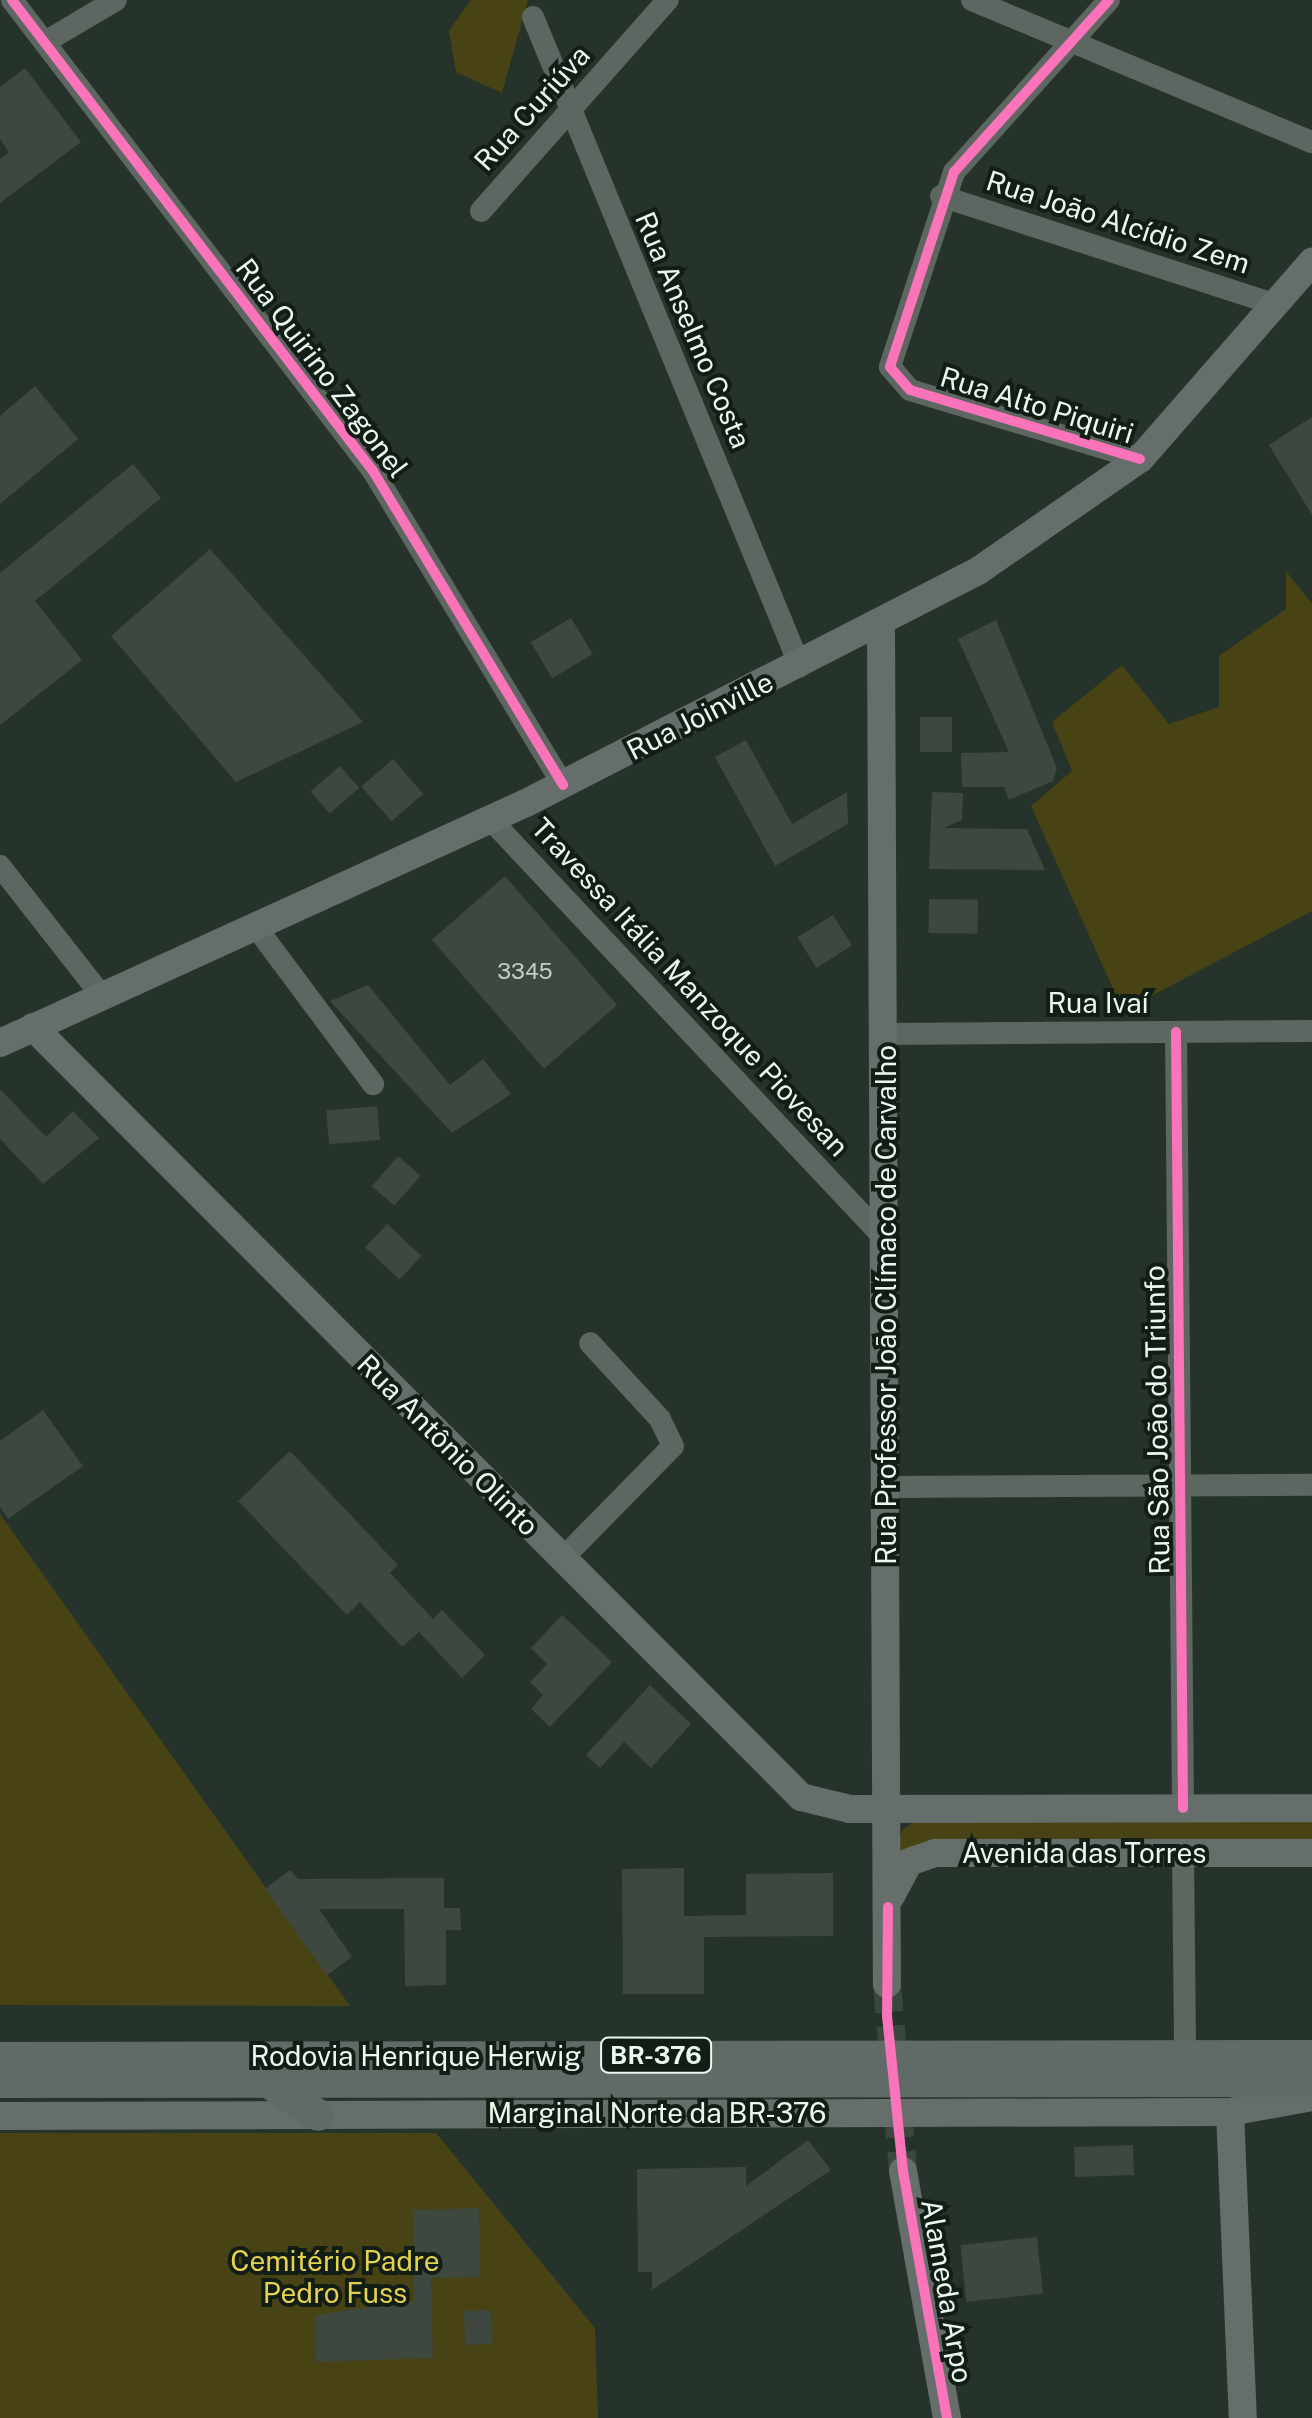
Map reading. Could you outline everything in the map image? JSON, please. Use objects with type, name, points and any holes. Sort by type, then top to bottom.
[{"type":"highway","name":"Rodovia Henrique Herwig","points":[[0,2058],[1312,2056]]},
{"type":"highway","name":"Rodovia Henrique Herwig","points":[[0,2082],[1312,2081]]},
{"type":"highway","points":[[267,2082],[318,2115]]},
{"type":"main road","name":"Rua Joinville","points":[[0,1043],[562,785],[880,626],[1059,521],[1140,459],[1312,262]]},
{"type":"main road","name":"Rua Professor João Clímaco de Carvalho","points":[[880,626],[888,1486],[886,1984]]},
{"type":"main road","name":"Rua Antônio Olinto","points":[[33,1027],[801,1797],[889,1810]]},
{"type":"main road","name":"Avenida das Torres","points":[[889,1810],[1312,1808]]},
{"type":"main road","name":"Avenida das Torres","points":[[888,1907],[909,1862],[935,1853],[1312,1852]]},
{"type":"main road","name":"Marginal Norte da BR-376","points":[[0,2116],[1230,2112],[1312,2097]]},
{"type":"main road","points":[[1230,2112],[1243,2418]]},
{"type":"main road","name":"Alameda Arpo","points":[[904,2171],[947,2418]]},
{"type":"street","name":"Rua Quirino Zagonel","points":[[12,0],[372,470],[562,785]]},
{"type":"street","points":[[44,42],[116,0]]},
{"type":"street","name":"Rua Curiúva","points":[[481,211],[668,0]]},
{"type":"street","points":[[972,0],[1312,142]]},
{"type":"street","name":"Rua Alto Piquiri","points":[[1109,0],[962,160],[941,196],[893,376],[910,390],[1140,459]]},
{"type":"street","name":"Rua Anselmo Costa","points":[[533,17],[800,666]]},
{"type":"street","name":"Rua João Alcídio Zem","points":[[941,196],[1276,305]]},
{"type":"street","name":"Travessa Itália Manzoque Piovesan","points":[[490,820],[886,1240]]},
{"type":"street","points":[[0,866],[102,996]]},
{"type":"street","points":[[256,927],[373,1084]]},
{"type":"street","name":"Rua Ivaí","points":[[884,1034],[1312,1031]]},
{"type":"street","name":"Rua São João do Triunfo","points":[[1176,1032],[1183,1808]]},
{"type":"street","points":[[562,1559],[673,1446],[660,1419],[590,1343]]},
{"type":"street","points":[[888,1486],[1312,1485]]},
{"type":"street","points":[[1183,1853],[1185,2056]]},
{"type":"green space","points":[[471,0],[528,0],[502,93],[456,72],[449,31]]},
{"type":"green space","points":[[1286,571],[1312,604],[1312,911],[1123,1011],[1031,806],[1072,771],[1052,722],[1122,665],[1169,724],[1219,707],[1219,656],[1286,609]]},
{"type":"green space","points":[[0,1514],[350,2006],[0,2005]]},
{"type":"green space","points":[[1312,1816],[1312,1840],[894,1860],[902,1830],[916,1820]]},
{"type":"green space","name":"Cemitério Padre Pedro Fuss","points":[[0,2133],[436,2133],[595,2328],[598,2418],[0,2418]]},
{"type":"building","points":[[25,68],[81,142],[0,203],[0,159],[9,152],[0,139],[0,87]]},
{"type":"building","points":[[35,386],[78,439],[0,504],[0,416]]},
{"type":"building","points":[[1312,417],[1312,515],[1269,445]]},
{"type":"building","points":[[133,464],[161,498],[35,601],[82,660],[0,725],[0,573]]},
{"type":"building","points":[[210,549],[363,722],[236,782],[111,636]]},
{"type":"building","points":[[571,618],[593,654],[552,678],[531,642]]},
{"type":"building","points":[[996,620],[1057,768],[1053,781],[1009,800],[1004,787],[962,787],[961,753],[1009,752],[958,639]]},
{"type":"building","points":[[920,717],[952,717],[952,752],[920,752]]},
{"type":"building","points":[[746,740],[792,824],[847,792],[848,824],[775,866],[715,757]]},
{"type":"building","points":[[393,759],[423,794],[391,821],[361,787]]},
{"type":"building","points":[[340,766],[359,788],[330,813],[311,792]]},
{"type":"building","points":[[932,792],[963,793],[962,820],[943,828],[1027,829],[1045,870],[929,869]]},
{"type":"building","points":[[505,876],[617,1005],[544,1069],[432,940]]},
{"type":"building","points":[[929,899],[978,900],[977,934],[928,933]]},
{"type":"building","points":[[833,915],[852,946],[816,968],[797,937]]},
{"type":"building","points":[[368,985],[450,1085],[483,1059],[511,1094],[452,1133],[330,1001]]},
{"type":"building","points":[[0,1089],[46,1137],[73,1111],[99,1138],[43,1184],[0,1139]]},
{"type":"building","points":[[377,1106],[380,1140],[329,1144],[326,1110]]},
{"type":"building","points":[[398,1156],[421,1176],[394,1206],[372,1186]]},
{"type":"building","points":[[387,1224],[421,1256],[400,1279],[365,1247]]},
{"type":"building","points":[[43,1410],[83,1466],[8,1519],[0,1507],[0,1441]]},
{"type":"building","points":[[290,1451],[398,1565],[390,1573],[433,1619],[442,1610],[485,1655],[462,1678],[419,1632],[402,1647],[360,1602],[347,1615],[238,1501]]},
{"type":"building","points":[[562,1615],[612,1662],[550,1727],[531,1709],[543,1695],[530,1682],[547,1664],[531,1648]]},
{"type":"building","points":[[650,1685],[691,1724],[651,1768],[624,1742],[600,1768],[586,1755]]},
{"type":"building","points":[[684,1868],[684,1916],[746,1915],[746,1874],[833,1873],[833,1936],[704,1937],[704,1994],[623,1994],[622,1869]]},
{"type":"building","points":[[290,1870],[298,1879],[444,1878],[444,1908],[460,1908],[461,1930],[446,1930],[446,1985],[405,1986],[404,1909],[319,1909],[352,1957],[327,1975],[265,1889]]},
{"type":"building","points":[[808,2140],[831,2170],[652,2290],[652,2272],[638,2272],[637,2169],[746,2167],[746,2186]]},
{"type":"building","points":[[1133,2145],[1134,2175],[1075,2177],[1074,2147]]},
{"type":"building","points":[[479,2208],[480,2277],[431,2278],[433,2358],[316,2362],[315,2315],[414,2301],[413,2210]]},
{"type":"building","points":[[1037,2237],[1043,2294],[966,2302],[960,2245]]},
{"type":"building","points":[[491,2310],[492,2344],[465,2345],[464,2311]]},
{"type":"tunnel","points":[[887,1984],[903,2171]]},
{"type":"cycle path","points":[[12,0],[373,471],[563,785]]},
{"type":"cycle path","points":[[1109,0],[954,172],[890,367],[910,390],[1140,459]]},
{"type":"cycle path","points":[[1176,1032],[1183,1808]]},
{"type":"cycle path","points":[[888,1907],[887,2016],[903,2171],[947,2418]]}]
